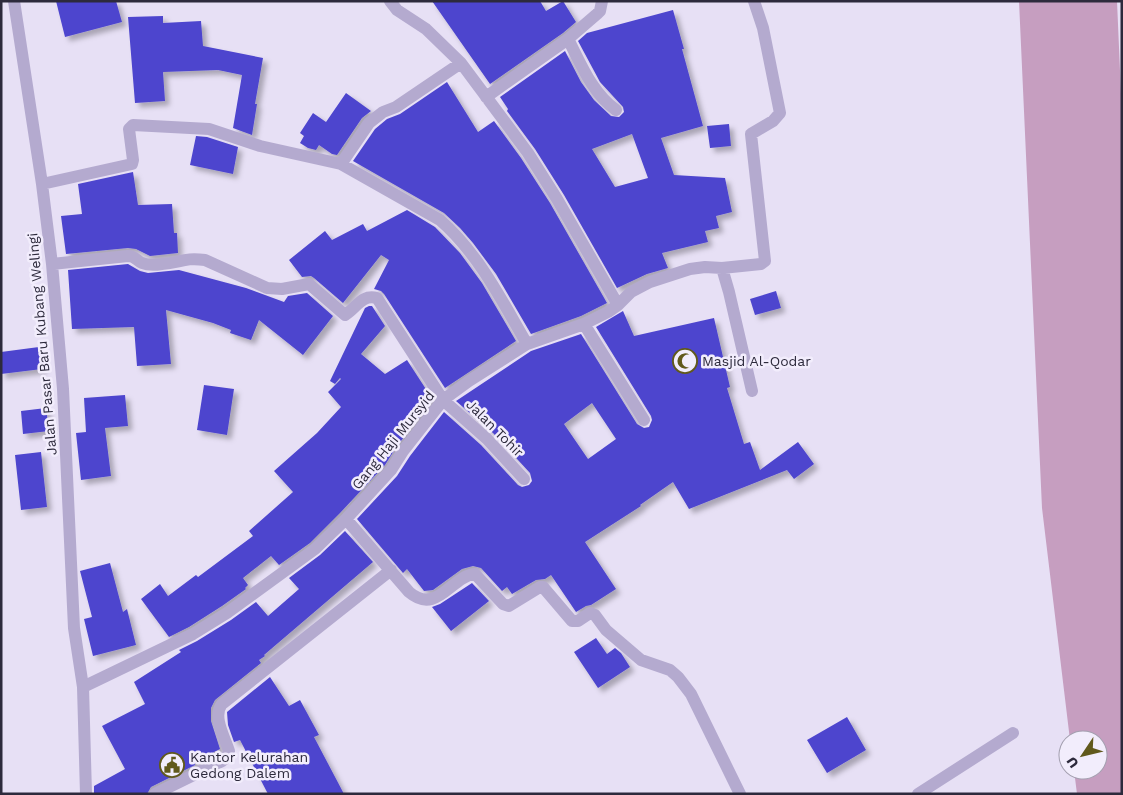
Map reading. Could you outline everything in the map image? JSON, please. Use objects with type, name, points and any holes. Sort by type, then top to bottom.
[{"type":"street","name":"Jalan Pasar Baru Kubang Welingi","points":[[14,1],[42,184],[52,264],[63,389],[74,628],[83,687],[86,794]]},
{"type":"street","points":[[390,1],[397,10],[426,29],[461,63],[528,154],[557,199],[618,305]]},
{"type":"street","points":[[486,97],[568,39],[600,11],[602,1]]},
{"type":"street","name":"Gang Haji Mursyid","points":[[83,687],[168,647],[228,613],[315,549],[346,520],[391,470],[403,450],[443,400],[527,344],[584,324],[608,312],[631,292],[650,282],[698,267],[722,268],[761,264],[765,261],[751,134],[773,121],[780,113],[763,28],[754,1]]},
{"type":"street","points":[[568,39],[587,76],[599,94],[605,102],[616,110]]},
{"type":"street","points":[[341,164],[369,123],[383,112],[396,107],[461,63]]},
{"type":"street","points":[[42,184],[132,164],[129,129],[133,125],[209,129],[260,146],[341,164],[440,220],[452,230],[481,266],[527,344]]},
{"type":"street","name":"Jalan Tohir","points":[[52,264],[128,256],[133,256],[143,263],[162,264],[194,258],[205,260],[267,288],[282,289],[309,284],[345,315],[364,298],[371,296],[376,298],[443,400],[487,439],[524,479]]},
{"type":"street","points":[[722,268],[752,391]]},
{"type":"street","points":[[584,324],[644,420]]},
{"type":"street","points":[[346,520],[411,595],[426,600],[434,599],[468,576],[475,574],[503,604],[509,606],[543,587],[572,621],[578,621],[590,613],[595,615],[606,630],[641,660],[670,670],[678,677],[691,694],[740,794]]},
{"type":"street","points":[[155,794],[227,757],[229,751],[218,717],[219,708],[391,570]]},
{"type":"street","points":[[918,794],[1013,733]]},
{"type":"shaded area","points":[[1019,1],[1117,1],[1122,117],[1122,794],[1077,794],[1075,780],[1108,780],[1108,730],[1069,730],[1042,508]]},
{"type":"building","points":[[56,1],[116,1],[122,22],[65,37]]},
{"type":"building","points":[[432,1],[540,1],[546,11],[563,1],[576,22],[490,84]]},
{"type":"building","points":[[673,10],[703,126],[661,138],[674,175],[725,178],[732,212],[716,216],[719,228],[705,231],[708,242],[662,253],[668,268],[647,274],[617,288],[564,195],[535,149],[507,111],[508,109],[500,97],[565,51],[581,82],[594,100],[611,116],[619,117],[624,112],[623,107],[600,82],[578,41],[587,33]],"holes":[[[632,134],[648,178],[615,187],[592,149]]]},
{"type":"building","points":[[163,16],[163,23],[201,21],[203,46],[263,58],[252,135],[233,128],[242,75],[218,70],[163,72],[165,101],[135,103],[128,17]]},
{"type":"building","points":[[447,82],[478,132],[494,121],[521,158],[550,203],[607,303],[581,316],[531,334],[496,274],[460,228],[444,213],[353,161],[375,129],[387,119],[400,114]]},
{"type":"building","points":[[346,93],[371,111],[362,118],[337,155],[332,154],[319,145],[316,150],[300,143],[304,136],[300,133],[313,113],[326,122]]},
{"type":"building","points":[[729,124],[731,146],[710,148],[707,126]]},
{"type":"building","points":[[196,136],[207,137],[238,147],[233,174],[190,165]]},
{"type":"building","points":[[133,172],[138,205],[172,204],[174,233],[177,233],[178,253],[150,256],[136,249],[128,248],[66,254],[61,216],[82,214],[78,184]]},
{"type":"building","points":[[407,210],[435,227],[460,253],[482,283],[516,341],[445,388],[384,294],[374,289],[389,260],[381,255],[343,303],[311,276],[302,277],[289,260],[325,231],[332,240],[363,224],[367,231]]},
{"type":"building","points":[[128,264],[148,273],[179,270],[246,288],[284,302],[288,296],[307,293],[333,316],[303,355],[259,320],[251,340],[230,333],[231,330],[213,323],[166,310],[171,364],[137,366],[134,327],[72,329],[68,270]]},
{"type":"building","points":[[776,291],[781,308],[755,315],[750,299]]},
{"type":"building","points":[[372,306],[385,326],[361,354],[385,374],[407,360],[433,400],[397,446],[385,465],[310,543],[279,565],[271,556],[243,578],[248,585],[246,589],[189,627],[169,637],[141,599],[160,584],[168,596],[196,575],[198,577],[253,536],[249,531],[293,492],[274,471],[317,433],[341,407],[328,392],[341,379],[335,384],[330,381],[365,308]]},
{"type":"building","points":[[623,311],[634,336],[714,318],[730,387],[727,388],[744,444],[750,442],[760,470],[798,442],[814,464],[794,479],[787,470],[689,509],[673,482],[641,506],[585,542],[616,589],[576,612],[551,575],[545,579],[536,580],[512,594],[507,587],[502,591],[481,568],[473,566],[462,569],[433,590],[424,591],[407,569],[403,573],[357,519],[397,476],[444,412],[481,445],[518,485],[522,487],[529,485],[532,481],[530,473],[493,433],[456,401],[531,351],[581,334],[637,424],[644,428],[649,427],[652,420],[651,416],[596,327]],"holes":[[[592,403],[616,439],[588,459],[564,424]]]},
{"type":"building","points":[[39,347],[42,369],[1,374],[1,352]]},
{"type":"building","points":[[204,385],[234,389],[227,435],[197,430]]},
{"type":"building","points":[[125,395],[128,426],[105,428],[111,476],[81,480],[76,433],[86,432],[84,398]]},
{"type":"building","points":[[46,408],[49,431],[23,434],[21,411]]},
{"type":"building","points":[[41,452],[47,507],[21,510],[15,455]]},
{"type":"building","points":[[345,531],[373,562],[264,655],[259,660],[261,663],[215,700],[211,708],[211,721],[220,749],[194,762],[195,765],[151,787],[147,794],[94,794],[94,786],[125,769],[102,726],[145,704],[134,682],[181,652],[179,650],[231,620],[256,602],[268,616],[299,589],[289,578],[320,555]]},
{"type":"building","points":[[110,563],[123,612],[127,609],[136,645],[93,656],[84,619],[92,617],[80,571]]},
{"type":"building","points":[[472,583],[489,601],[451,631],[432,607],[440,604]]},
{"type":"building","points":[[596,638],[607,654],[615,648],[621,653],[630,667],[598,688],[574,652]]},
{"type":"building","points":[[270,677],[289,706],[300,700],[319,735],[314,737],[344,794],[268,794],[240,740],[234,742],[228,725],[227,712]]},
{"type":"building","points":[[847,717],[866,750],[827,773],[807,740]]},
{"type":"place","name":"Masjid Al-Qodar","points":[[685,361]]},
{"type":"place","name":"Kantor Kelurahan Gedong Dalem","points":[[172,765]]}]
